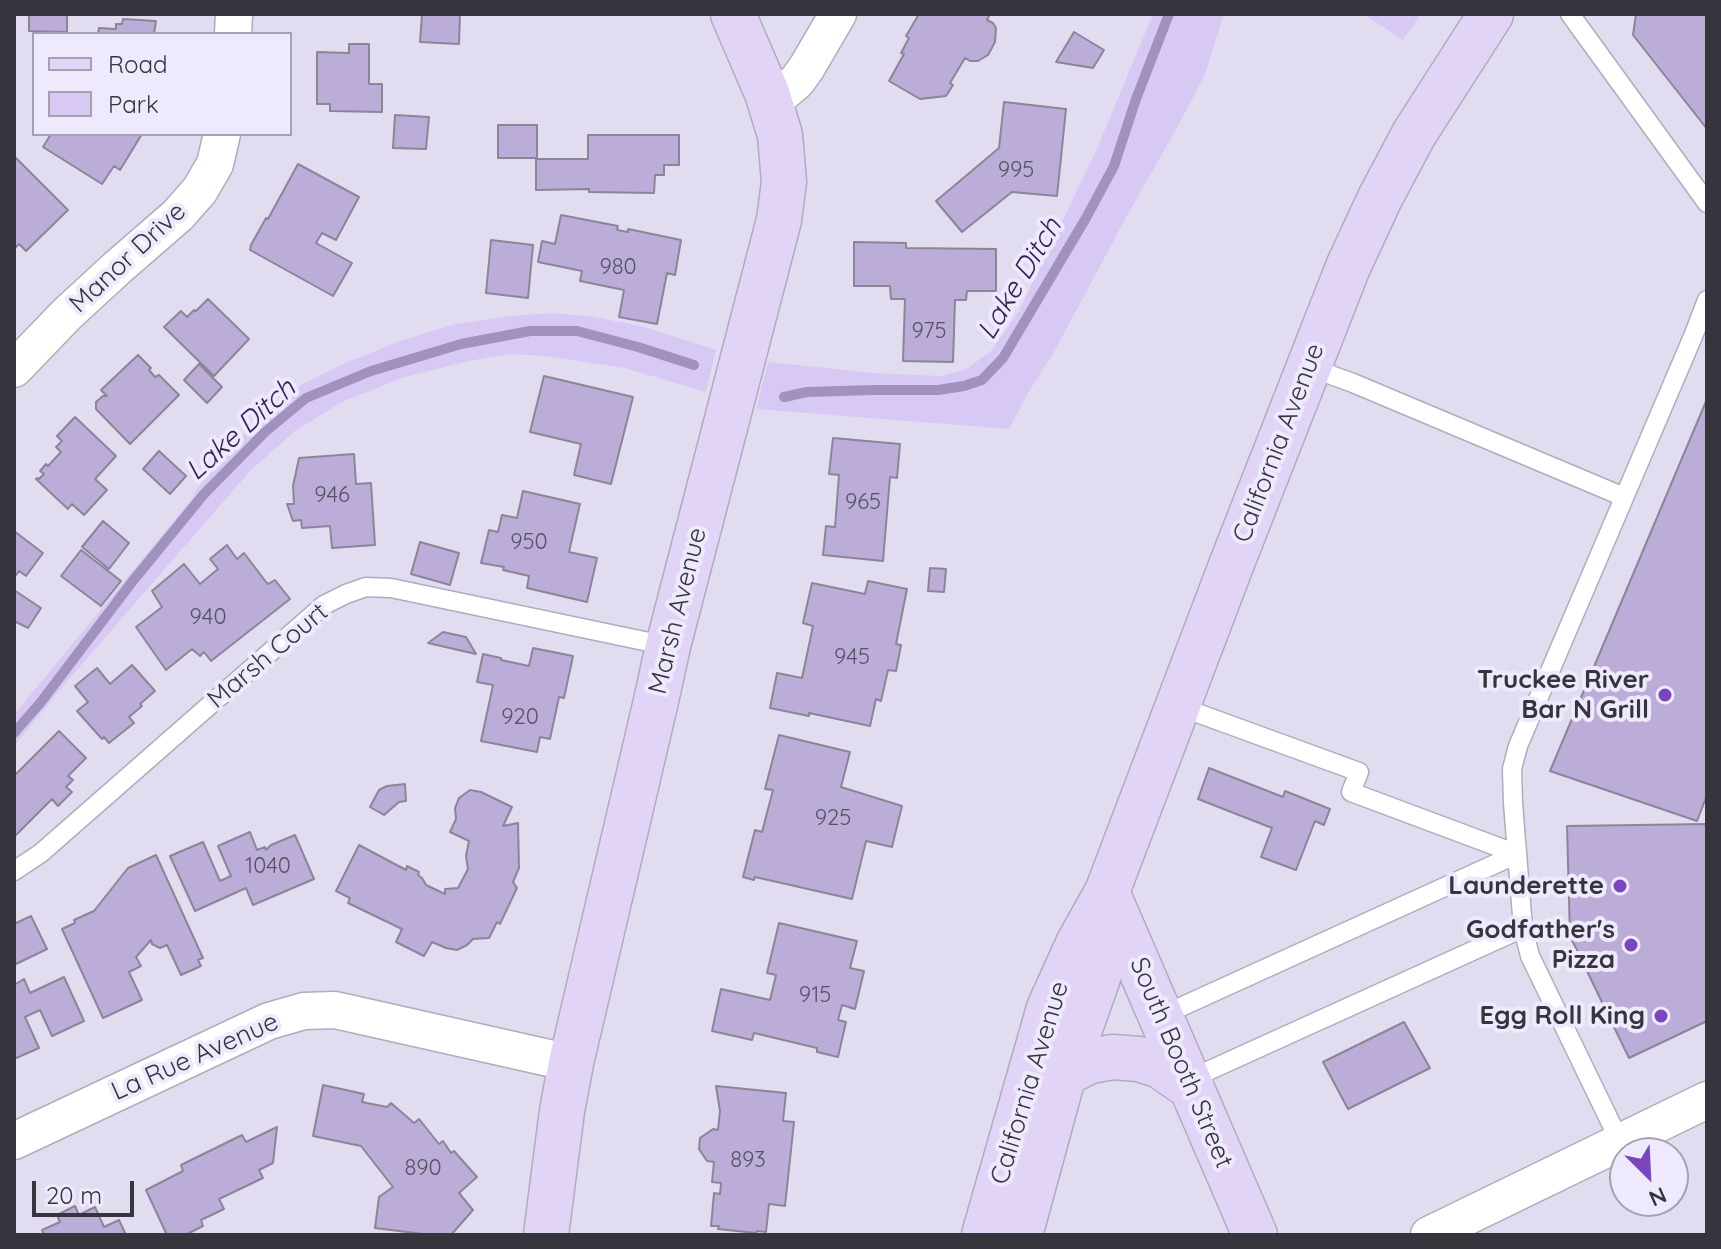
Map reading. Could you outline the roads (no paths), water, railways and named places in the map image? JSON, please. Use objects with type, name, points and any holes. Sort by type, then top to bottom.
[{"type":"main road","name":"Marsh Avenue","points":[[546,1235],[571,1063],[668,646],[779,220],[784,182],[780,135],[733,14]]},
{"type":"main road","name":"California Avenue","points":[[984,1235],[1049,1008],[1078,944],[1107,892],[1348,267],[1414,134],[1491,14]]},
{"type":"main road","name":"California Avenue","points":[[1020,1235],[1064,1074],[1098,978],[1106,942],[1107,892]]},
{"type":"main road","name":"South Booth Street","points":[[1107,892],[1255,1235]]},
{"type":"main road","points":[[1064,1074],[1090,1061],[1113,1057],[1139,1059],[1160,1066],[1190,1084]]},
{"type":"street","points":[[769,101],[797,81],[838,14]]},
{"type":"street","name":"Manor Drive","points":[[14,369],[67,314],[178,215],[200,190],[215,164],[222,136]]},
{"type":"street","name":"La Rue Avenue","points":[[14,1141],[269,1021],[304,1011],[335,1010],[571,1063]]},
{"type":"street","points":[[1630,1137],[1707,1100]]},
{"type":"street","points":[[1429,1235],[1609,1147]]},
{"type":"lane","points":[[1570,14],[1707,203]]},
{"type":"lane","points":[[1618,1137],[1535,968],[1523,928],[1512,769],[1518,746],[1707,300]]},
{"type":"lane","points":[[1308,367],[1624,497]]},
{"type":"lane","name":"Marsh Court","points":[[14,871],[41,853],[324,605],[366,587],[391,588],[668,646]]},
{"type":"lane","points":[[1178,706],[1359,772],[1351,792],[1517,854]]},
{"type":"lane","points":[[1161,1016],[1517,854]]},
{"type":"lane","points":[[1190,1084],[1523,928]]},
{"type":"waterway","name":"Lake Ditch","points":[[784,397],[807,392],[938,390],[982,380],[1003,358],[1114,166],[1169,14]]},
{"type":"waterway","name":"Lake Ditch","points":[[14,733],[204,494],[265,432],[306,398],[371,371],[461,344],[530,331],[577,331],[694,365]]},
{"type":"place","name":"Truckee River Bar N Grill","points":[[1665,695]]},
{"type":"place","name":"Launderette","points":[[1620,886]]},
{"type":"place","name":"Godfather's Pizza","points":[[1631,945]]},
{"type":"place","name":"Egg Roll King","points":[[1661,1016]]}]
